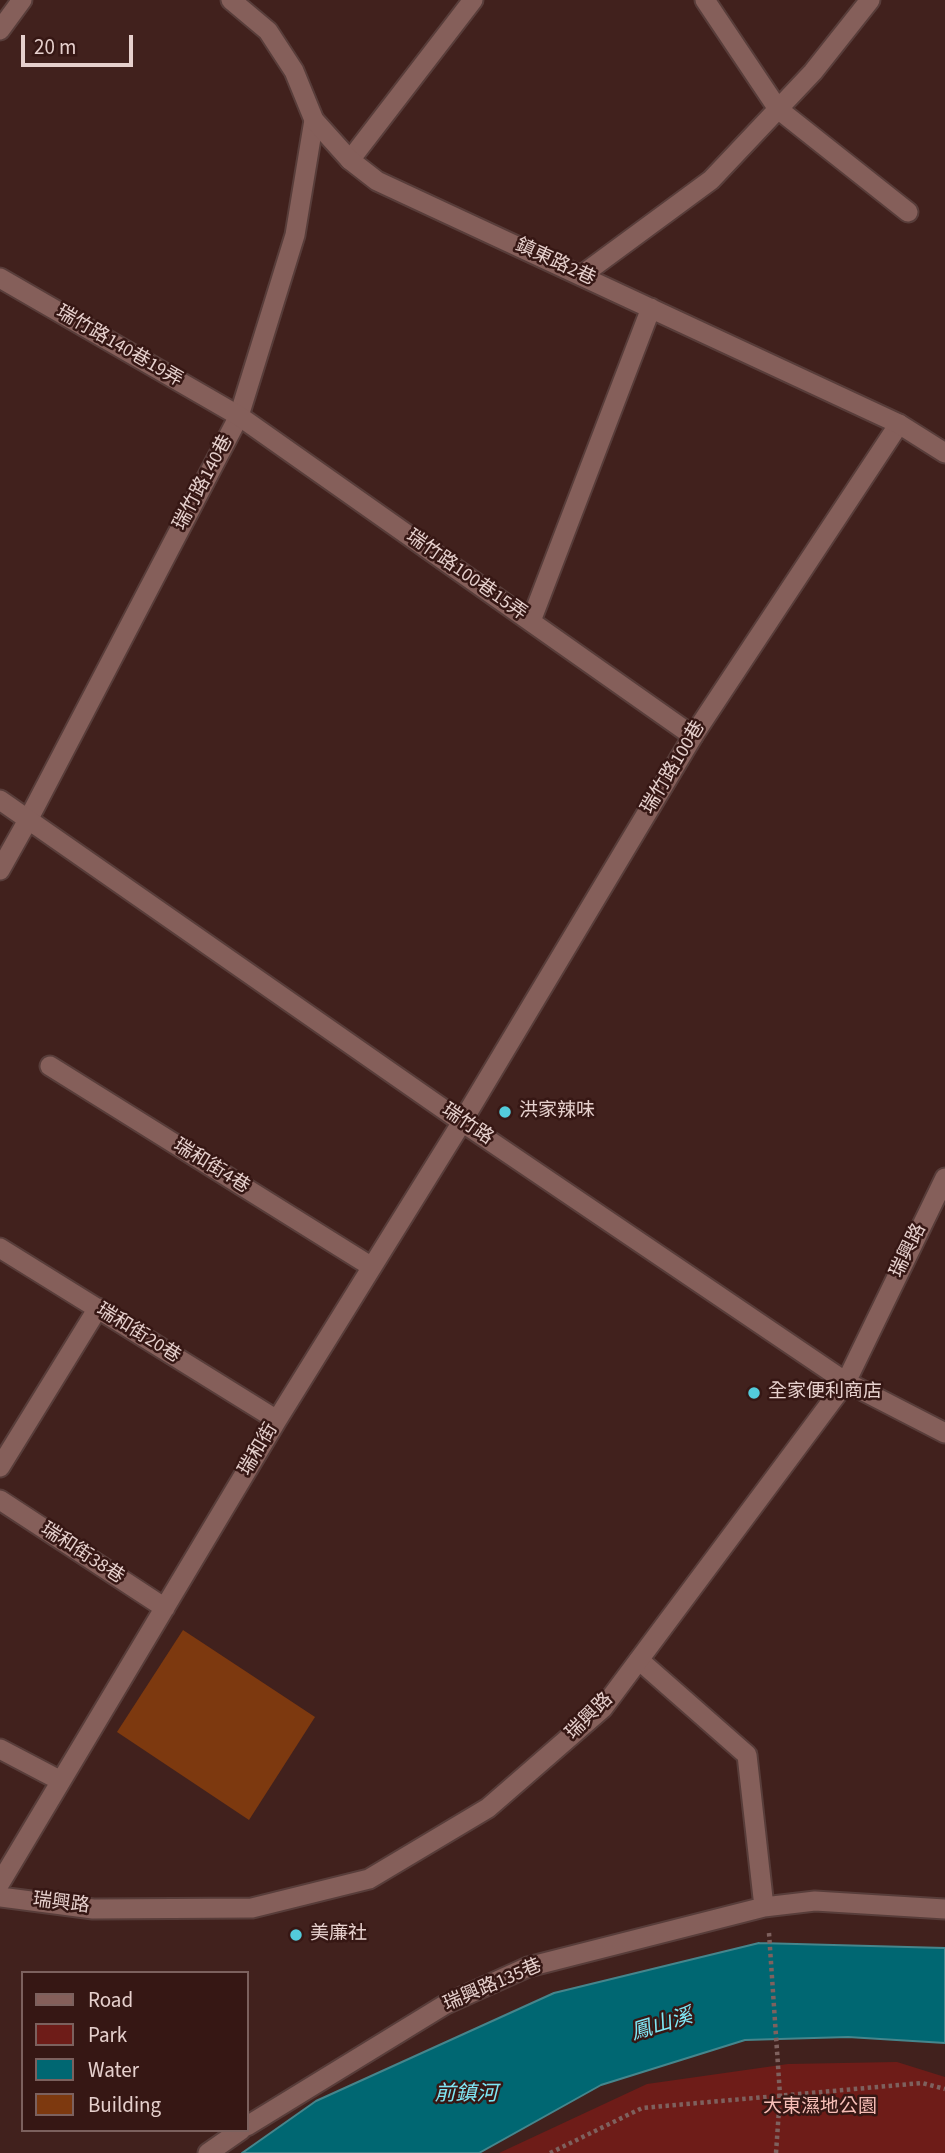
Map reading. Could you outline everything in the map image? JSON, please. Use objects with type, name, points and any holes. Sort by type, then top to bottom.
[{"type":"street","points":[[0,30],[22,0]]},
{"type":"street","name":"鎮東路2巷","points":[[231,0],[268,31],[294,71],[313,120],[351,160],[377,181],[899,424],[945,453]]},
{"type":"street","points":[[351,160],[473,0]]},
{"type":"street","points":[[705,0],[778,109],[908,212]]},
{"type":"street","points":[[582,275],[711,180],[813,72],[870,0]]},
{"type":"street","name":"瑞竹路140巷","points":[[0,870],[239,416],[295,235],[313,120]]},
{"type":"street","name":"瑞竹路140巷19弄","points":[[0,278],[239,416]]},
{"type":"street","points":[[531,621],[652,308]]},
{"type":"street","name":"瑞竹路100巷15弄","points":[[239,416],[693,736]]},
{"type":"street","name":"瑞竹路100巷","points":[[463,1122],[693,736],[899,424]]},
{"type":"street","name":"瑞竹路","points":[[0,800],[463,1122],[846,1382],[945,1433]]},
{"type":"street","name":"瑞和街4巷","points":[[51,1066],[372,1267]]},
{"type":"street","name":"瑞和街","points":[[0,1883],[277,1420],[463,1122]]},
{"type":"street","name":"瑞興路","points":[[0,1897],[93,1909],[252,1908],[369,1880],[488,1808],[603,1709],[846,1382],[945,1178]]},
{"type":"street","name":"瑞和街20巷","points":[[0,1248],[277,1420]]},
{"type":"street","points":[[0,1467],[98,1308]]},
{"type":"street","name":"瑞和街38巷","points":[[0,1500],[165,1608]]},
{"type":"street","points":[[639,1660],[747,1755],[766,1916]]},
{"type":"street","points":[[0,1749],[61,1782]]},
{"type":"street","name":"瑞興路135巷","points":[[248,2125],[446,2004],[528,1968],[766,1916],[814,1901],[945,1909]]},
{"type":"street","points":[[208,2153],[238,2132]]},
{"type":"path","points":[[766,1916],[780,2095],[776,2153]]},
{"type":"path","points":[[550,2153],[642,2108],[922,2083],[945,2089]]},
{"type":"green space","name":"大東濕地公園","points":[[897,2062],[945,2077],[945,2153],[499,2153],[647,2084],[788,2064]]},
{"type":"water","name":"前鎮河","points":[[759,1943],[945,1948],[945,2043],[848,2037],[745,2040],[601,2085],[479,2153],[242,2153],[316,2101],[554,1993]]},
{"type":"building","points":[[183,1630],[315,1717],[249,1820],[117,1732]]},
{"type":"place","name":"洪家辣味","points":[[505,1112]]},
{"type":"place","name":"全家便利商店","points":[[754,1393]]},
{"type":"place","name":"美廉社","points":[[296,1935]]},
{"type":"water label","name":"鳳山溪","points":[[662,2026]]}]
